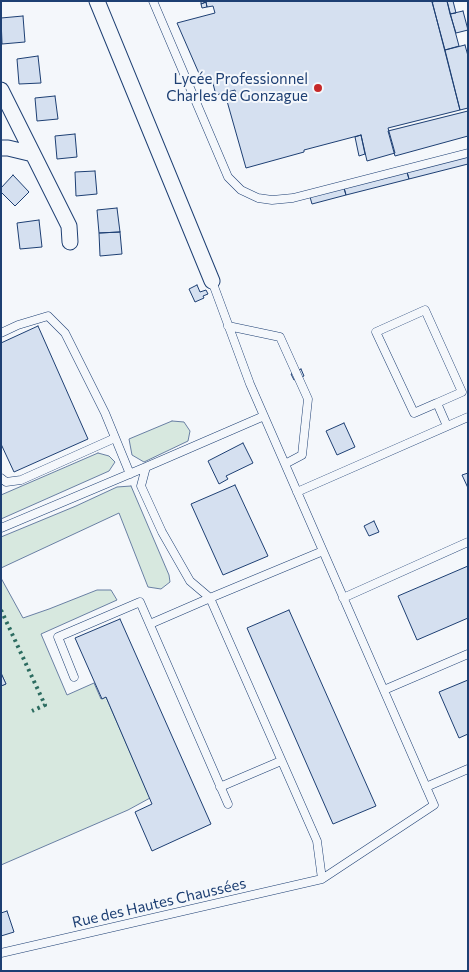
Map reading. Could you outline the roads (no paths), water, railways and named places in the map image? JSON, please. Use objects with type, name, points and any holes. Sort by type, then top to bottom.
[{"type":"street","points":[[97,1],[212,281]]},
{"type":"street","points":[[1,90],[5,105],[34,154],[70,226],[70,242]]},
{"type":"street","points":[[1,148],[34,154]]},
{"type":"lane","points":[[153,1],[228,177],[241,190],[258,198],[272,200],[294,198],[468,153]]},
{"type":"lane","points":[[146,467],[141,486],[162,532],[190,581],[210,598],[317,841],[322,879],[434,804],[250,384],[212,281]]},
{"type":"lane","points":[[424,310],[462,392],[437,403],[414,413],[376,332],[424,310]]},
{"type":"lane","points":[[1,333],[18,325],[48,316],[65,333],[130,474]]},
{"type":"lane","points":[[228,326],[280,337],[308,399],[302,455],[285,464]]},
{"type":"lane","points":[[437,403],[447,426]]},
{"type":"lane","points":[[1,528],[264,416]]},
{"type":"lane","points":[[297,492],[468,417]]},
{"type":"lane","points":[[3,482],[21,480],[115,438]]},
{"type":"lane","points":[[343,598],[468,542]]},
{"type":"lane","points":[[150,624],[323,551]]},
{"type":"lane","points":[[74,677],[58,637],[140,602],[228,804]]},
{"type":"lane","points":[[384,690],[468,654]]},
{"type":"lane","points":[[220,787],[282,761]]},
{"type":"lane","points":[[426,787],[468,769]]},
{"type":"lane","name":"Rue des Hautes Chaussées","points":[[1,953],[322,879]]},
{"type":"place","name":"Lycée Professionnel Charles de Gonzague","points":[[318,88]]}]
